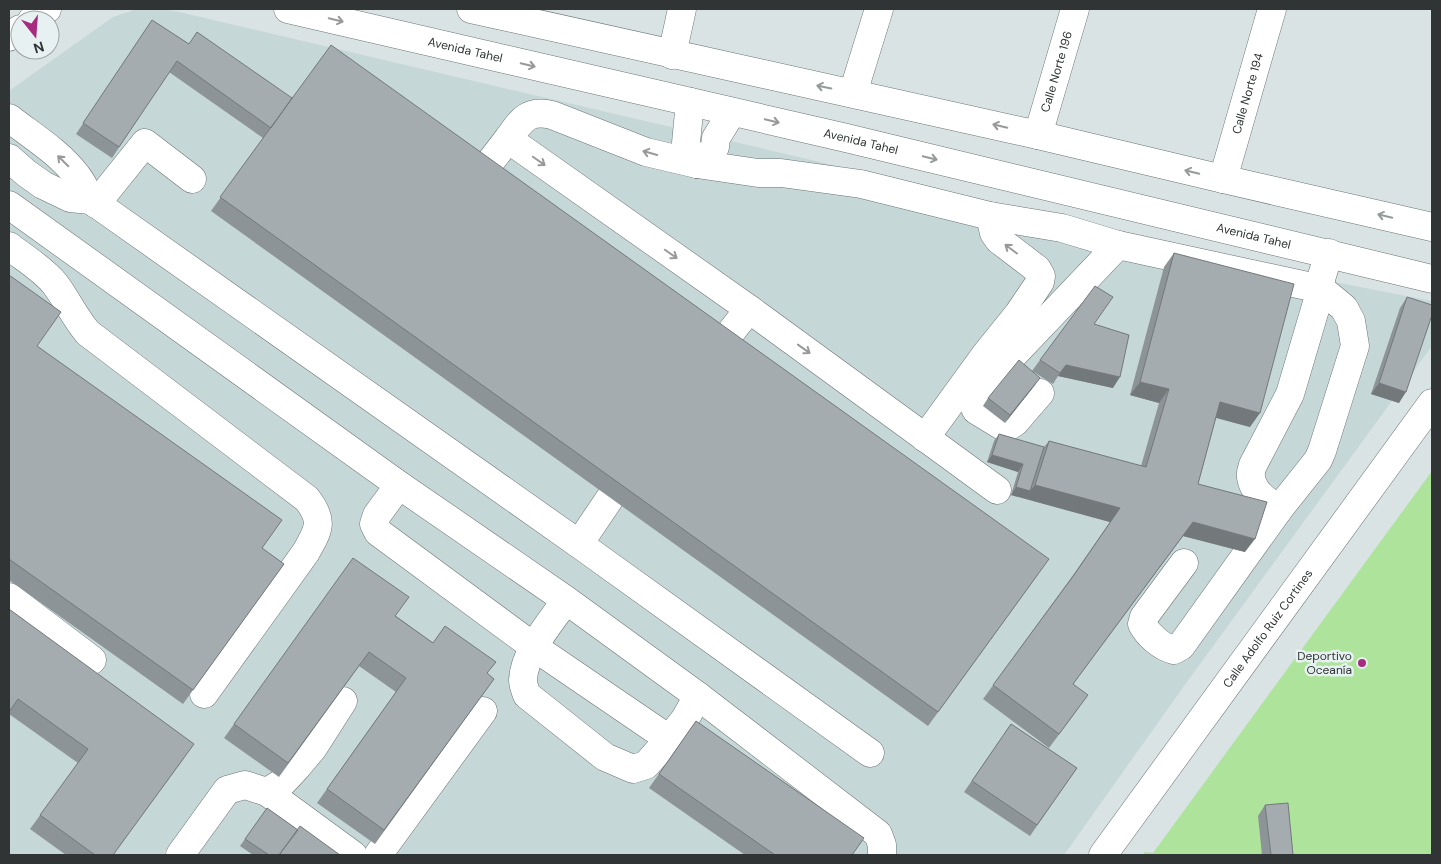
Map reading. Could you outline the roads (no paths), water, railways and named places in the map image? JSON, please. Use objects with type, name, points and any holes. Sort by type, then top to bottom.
[{"type":"street","name":"Avenida Tahel","points":[[288,9],[861,142],[1432,279]]},
{"type":"street","points":[[672,54],[682,9]]},
{"type":"street","points":[[853,94],[879,9]]},
{"type":"street","name":"Calle Norte 196","points":[[1038,135],[1075,9]]},
{"type":"street","name":"Calle Norte 194","points":[[1223,179],[1272,9]]},
{"type":"street","points":[[483,10],[1038,135],[1432,227]]},
{"type":"street","points":[[690,102],[686,144],[688,151],[697,164]]},
{"type":"street","points":[[484,170],[523,119],[541,112],[646,152],[697,164],[758,173],[861,184],[990,216],[1062,228],[1118,245],[1321,289],[1344,308],[1352,321],[1355,346],[1322,451],[1318,460],[1279,509],[1181,646],[1174,650],[1166,648],[1145,630],[1142,624],[1144,617],[1184,563]]},
{"type":"street","points":[[697,164],[715,147],[716,138],[732,112]]},
{"type":"street","points":[[9,118],[48,147],[63,161],[78,177],[94,202],[579,544],[870,753]]},
{"type":"street","points":[[508,139],[749,309],[997,490]]},
{"type":"street","points":[[94,202],[145,143],[192,179]]},
{"type":"street","points":[[9,158],[43,185],[70,198],[94,202]]},
{"type":"street","points":[[9,205],[399,485],[566,600],[698,696],[878,834],[882,845],[882,855]]},
{"type":"street","points":[[925,438],[1040,282],[1038,269],[999,240],[994,233],[990,216]]},
{"type":"street","points":[[1040,393],[1015,422],[1004,427],[976,410],[973,403],[976,395],[1118,245]]},
{"type":"street","points":[[9,246],[48,276],[79,323],[88,333],[307,498],[316,510],[318,519],[317,532],[306,552],[204,694]]},
{"type":"street","points":[[1279,509],[1262,498],[1250,476],[1253,465],[1290,394],[1321,289],[1321,279],[1328,253]]},
{"type":"street","points":[[720,346],[749,309]]},
{"type":"street","name":"Calle Adolfo Ruiz Cortines","points":[[1103,855],[1432,403]]},
{"type":"street","points":[[399,485],[376,514],[374,524],[378,532],[534,647],[669,739]]},
{"type":"street","points":[[579,544],[610,498]]},
{"type":"street","points":[[9,597],[92,660]]},
{"type":"street","points":[[566,600],[534,647],[524,670],[522,682],[527,695],[605,757],[633,769],[646,765],[685,719],[698,696]]},
{"type":"street","points":[[267,792],[284,782],[313,748],[343,701]]},
{"type":"street","points":[[378,855],[483,711]]},
{"type":"street","points":[[180,855],[227,790],[245,784],[267,792],[353,855]]},
{"type":"place","name":"Deportivo Oceanía","points":[[1362,663]]}]
